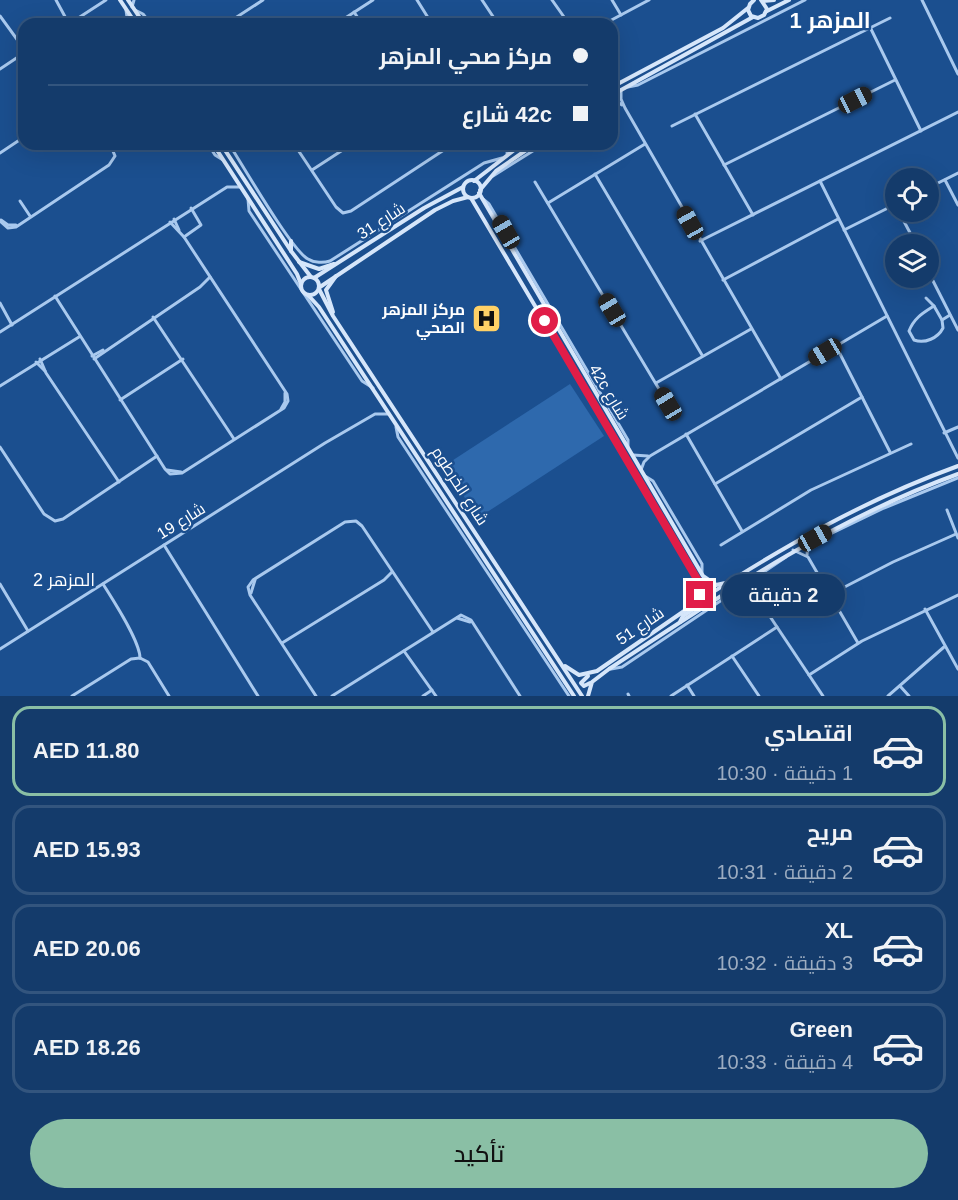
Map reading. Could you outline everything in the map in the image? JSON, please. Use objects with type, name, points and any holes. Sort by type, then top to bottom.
[{"type":"street","points":[[56,0],[67,18]]},
{"type":"street","points":[[78,18],[106,0]]},
{"type":"street","points":[[120,0],[132,18]]},
{"type":"street","points":[[128,0],[140,18]]},
{"type":"street","points":[[134,0],[134,8]]},
{"type":"street","points":[[235,18],[262,0]]},
{"type":"street","points":[[345,18],[373,0]]},
{"type":"street","points":[[417,0],[428,18]]},
{"type":"street","points":[[482,0],[494,18]]},
{"type":"street","points":[[552,0],[564,18]]},
{"type":"street","points":[[612,0],[621,15]]},
{"type":"street","points":[[615,18],[649,0]]},
{"type":"street","points":[[618,84],[723,28],[754,0]]},
{"type":"street","points":[[766,12],[762,1],[774,0]]},
{"type":"street","points":[[618,92],[753,17],[760,18],[766,12],[789,0]]},
{"type":"street","points":[[624,88],[638,85],[805,0]]},
{"type":"street","points":[[922,0],[958,74]]},
{"type":"street","points":[[748,4],[753,17]]},
{"type":"street","points":[[134,8],[146,18]]},
{"type":"street","points":[[126,9],[127,18]]},
{"type":"street","points":[[354,12],[358,18]]},
{"type":"street","points":[[0,16],[18,44]]},
{"type":"street","points":[[672,126],[890,18]]},
{"type":"street","points":[[870,27],[921,130]]},
{"type":"street","points":[[0,69],[18,56]]},
{"type":"street","points":[[724,165],[895,80]]},
{"type":"street","points":[[624,88],[621,97],[625,108],[781,379]]},
{"type":"street","points":[[618,102],[625,108]]},
{"type":"street","points":[[700,241],[958,112]]},
{"type":"street","points":[[695,114],[753,215]]},
{"type":"street","points":[[0,153],[18,141]]},
{"type":"street","points":[[548,203],[645,144]]},
{"type":"street","points":[[0,220],[7,226],[21,223],[108,165],[115,156],[112,150]]},
{"type":"street","points":[[212,150],[223,160]]},
{"type":"street","points":[[217,150],[297,274],[302,290],[308,296],[315,294],[319,288],[296,260],[225,150]]},
{"type":"street","points":[[233,150],[291,241],[308,260],[326,262],[484,163],[504,157],[509,150]]},
{"type":"street","points":[[298,150],[336,207],[343,213],[351,211],[444,150]]},
{"type":"street","points":[[312,170],[343,150]]},
{"type":"street","points":[[514,150],[474,181],[467,182],[464,193],[470,197],[480,192],[489,177],[527,150]]},
{"type":"street","points":[[489,177],[534,150]]},
{"type":"street","points":[[226,187],[231,173]]},
{"type":"street","points":[[939,183],[958,173]]},
{"type":"street","points":[[595,174],[702,355]]},
{"type":"street","points":[[945,180],[958,205]]},
{"type":"street","points":[[474,181],[479,184],[480,192]]},
{"type":"street","points":[[820,181],[958,458]]},
{"type":"street","points":[[535,182],[668,404]]},
{"type":"street","points":[[0,332],[226,187],[241,188]]},
{"type":"street","name":"شارع 31","points":[[312,278],[464,187]]},
{"type":"street","name":"42c شارع","points":[[480,192],[481,199],[712,592]]},
{"type":"street","points":[[248,197],[249,211],[291,272],[300,291],[362,381],[374,389]]},
{"type":"street","name":"42c شارع","points":[[470,197],[701,588],[700,595],[689,607]]},
{"type":"street","name":"شارع 31","points":[[319,288],[339,272],[435,210],[470,197]]},
{"type":"street","points":[[481,199],[488,203],[495,214],[628,440],[628,447]]},
{"type":"street","points":[[20,201],[30,216]]},
{"type":"street","points":[[184,237],[201,225],[191,208]]},
{"type":"street","points":[[844,230],[885,210]]},
{"type":"street","points":[[485,219],[491,216]]},
{"type":"street","points":[[723,280],[839,219]]},
{"type":"street","points":[[54,297],[158,458],[173,474],[185,470],[280,410],[288,396],[172,220]]},
{"type":"street","points":[[388,231],[390,222]]},
{"type":"street","points":[[291,241],[291,251]]},
{"type":"street","points":[[296,260],[319,269],[343,260]]},
{"type":"street","points":[[333,316],[326,290],[339,272]]},
{"type":"street","points":[[200,287],[210,277]]},
{"type":"street","points":[[301,284],[305,279],[312,278]]},
{"type":"street","points":[[93,357],[200,287],[212,282]]},
{"type":"street","name":"شارع الخرطوم","points":[[319,288],[333,316],[582,696]]},
{"type":"street","points":[[936,288],[958,330]]},
{"type":"street","name":"شارع الخرطوم","points":[[308,296],[323,313],[374,389],[574,696]]},
{"type":"street","points":[[926,298],[934,306],[942,320],[943,328],[936,337],[920,342],[910,337],[911,326],[922,314],[934,306]]},
{"type":"street","points":[[0,303],[14,323]]},
{"type":"street","points":[[323,313],[324,323]]},
{"type":"street","points":[[942,320],[950,315]]},
{"type":"street","points":[[155,316],[235,438]]},
{"type":"street","points":[[641,470],[644,462],[650,456],[887,316]]},
{"type":"street","points":[[656,383],[702,355],[752,329]]},
{"type":"street","points":[[0,386],[77,333]]},
{"type":"street","points":[[67,342],[79,337]]},
{"type":"street","points":[[836,346],[890,452]]},
{"type":"street","points":[[120,400],[183,359]]},
{"type":"street","points":[[38,361],[118,483]]},
{"type":"street","points":[[715,484],[862,397]]},
{"type":"street","points":[[380,399],[375,414],[390,414]]},
{"type":"street","name":"شارع 19","points":[[0,650],[375,414]]},
{"type":"street","points":[[395,422],[398,437],[569,696]]},
{"type":"street","points":[[944,432],[958,427]]},
{"type":"street","points":[[686,434],[742,531]]},
{"type":"street","points":[[721,545],[818,486],[911,444]]},
{"type":"street","points":[[0,447],[44,514],[53,521],[61,520],[158,458]]},
{"type":"street","points":[[951,469],[955,461],[954,452]]},
{"type":"street","points":[[633,455],[650,456]]},
{"type":"street","name":"شارع 51","points":[[597,671],[712,592],[828,523],[891,493],[958,466]]},
{"type":"street","name":"شارع 51","points":[[592,682],[793,550],[878,506],[958,474]]},
{"type":"street","points":[[645,476],[653,481],[702,564],[703,575],[716,585],[730,582]]},
{"type":"street","points":[[815,538],[824,538],[884,508],[958,478]]},
{"type":"street","points":[[831,594],[893,561],[957,536],[947,510]]},
{"type":"street","points":[[316,695],[252,598],[250,587],[257,578],[345,522],[356,521],[432,633]]},
{"type":"street","points":[[808,542],[808,557]]},
{"type":"street","points":[[162,547],[258,696]]},
{"type":"street","points":[[793,550],[802,552],[808,557],[860,642]]},
{"type":"street","points":[[609,669],[622,666],[784,560],[787,554]]},
{"type":"street","points":[[684,559],[691,566],[696,563]]},
{"type":"street","points":[[283,645],[394,574]]},
{"type":"street","points":[[495,583],[505,590]]},
{"type":"street","points":[[0,584],[30,630]]},
{"type":"street","points":[[103,584],[126,620],[137,646],[137,658]]},
{"type":"street","points":[[679,623],[683,616],[711,598],[712,592]]},
{"type":"street","points":[[808,674],[860,642],[958,595]]},
{"type":"street","points":[[515,604],[521,601]]},
{"type":"street","points":[[927,608],[945,649],[958,669]]},
{"type":"street","points":[[765,609],[823,696]]},
{"type":"street","points":[[332,696],[459,616],[473,624],[520,696]]},
{"type":"street","points":[[671,696],[777,627]]},
{"type":"street","points":[[405,649],[436,696]]},
{"type":"street","points":[[888,696],[945,649]]},
{"type":"street","points":[[732,656],[759,696]]},
{"type":"street","points":[[72,696],[137,658]]},
{"type":"street","points":[[137,658],[148,662],[170,696]]},
{"type":"street","points":[[560,660],[577,674],[597,671]]},
{"type":"street","points":[[592,682],[584,686],[581,681],[597,671]]},
{"type":"street","points":[[588,696],[592,682]]},
{"type":"street","points":[[687,686],[694,696]]},
{"type":"street","points":[[900,686],[909,696]]},
{"type":"street","points":[[341,690],[345,695]]},
{"type":"street","points":[[423,696],[432,690]]},
{"type":"shaded area","points":[[570,384],[604,436],[478,518],[444,466]]},
{"type":"place","name":"مركز المزهر الصحي","points":[[486,318]]},
{"type":"district","name":"المزهر 1","points":[[830,20]]},
{"type":"district","name":"المزهر 2","points":[[64,580]]},
{"type":"route","points":[[545,321],[700,584],[700,595]]}]
